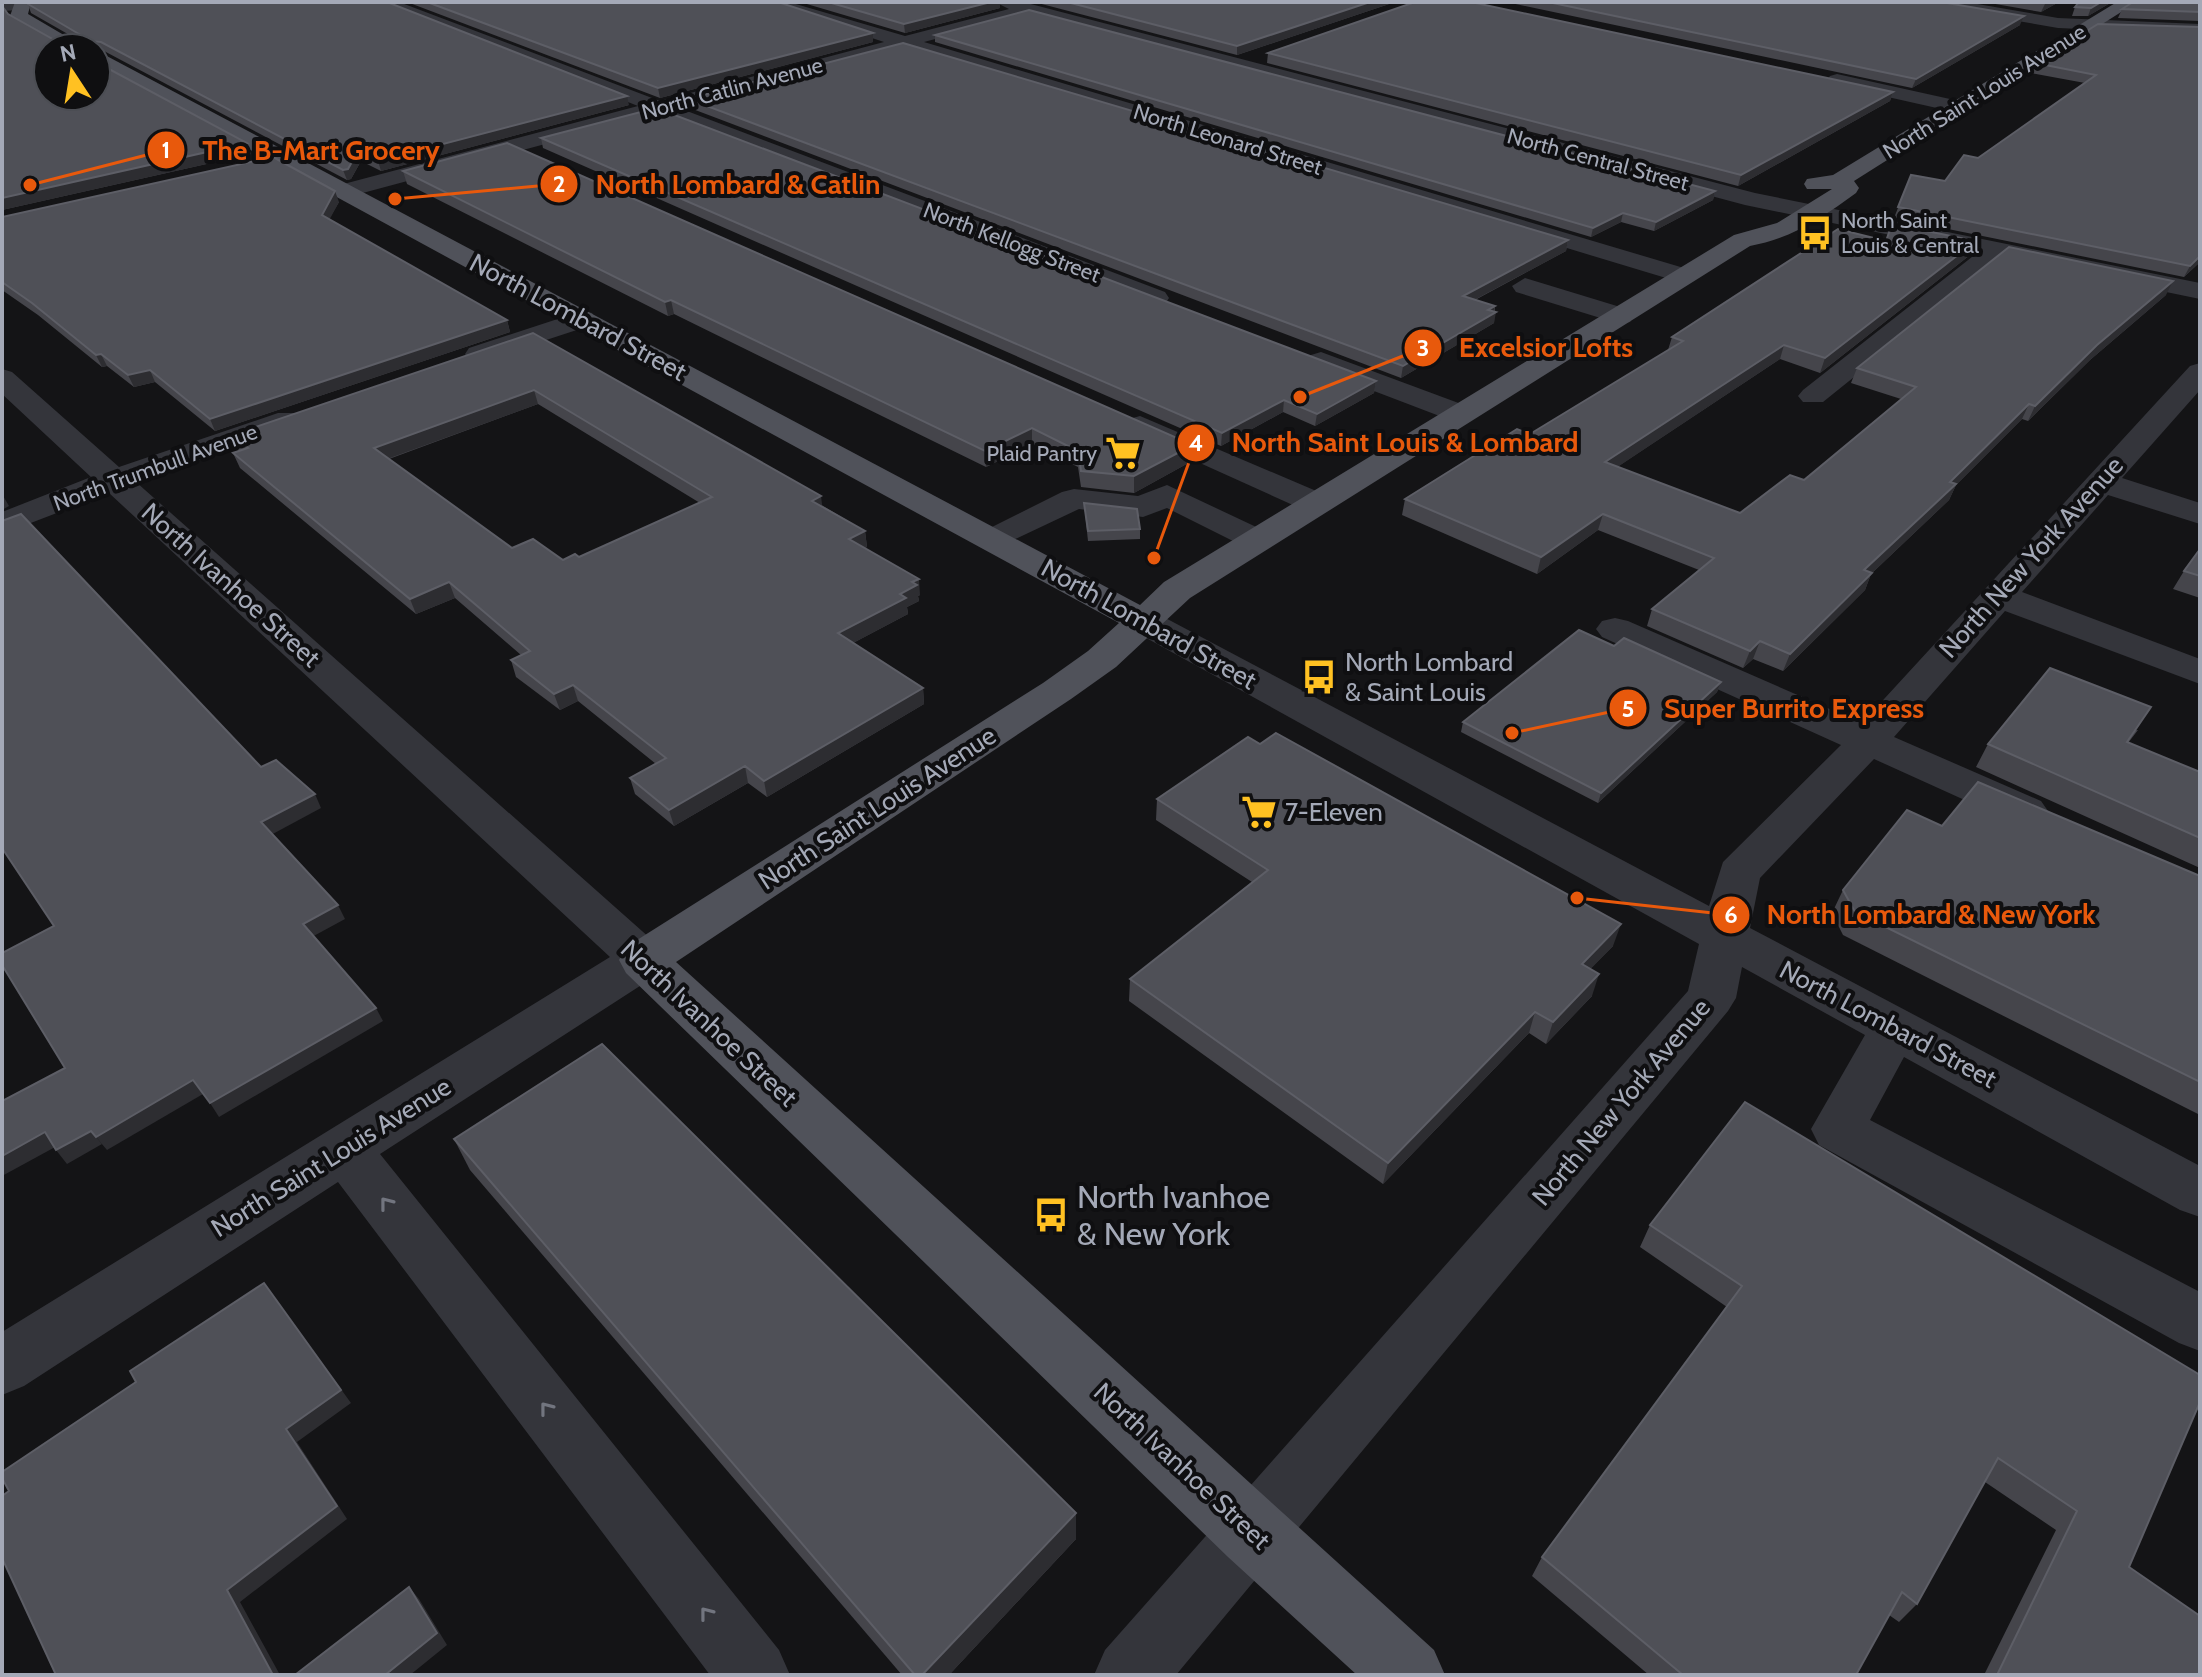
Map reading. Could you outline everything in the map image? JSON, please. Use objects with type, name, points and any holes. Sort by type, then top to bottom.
[{"type":"main road","name":"North Saint Louis Avenue","points":[[1743,240],[1737,230],[1775,205],[1819,181],[1839,181],[2129,2]]},
{"type":"main road","points":[[15,4],[19,16],[48,32]]},
{"type":"main road","name":"North Lombard Street","points":[[112,67],[1143,621]]},
{"type":"main road","name":"North Saint Louis Avenue","points":[[643,960],[1057,691],[1102,659],[1177,590],[1743,240],[1766,238],[1813,213],[1848,188],[1839,181]]},
{"type":"main road","name":"North Ivanhoe Street","points":[[643,960],[1252,1533],[1409,1675]]},
{"type":"street","name":"North Kellogg Street","points":[[384,2],[1173,304]]},
{"type":"street","name":"North Leonard Street","points":[[771,2],[1685,276]]},
{"type":"street","name":"North Central Street","points":[[1003,2],[1775,205],[2200,291]]},
{"type":"street","points":[[1936,2],[2058,23],[2200,29]]},
{"type":"street","name":"North Catlin Avenue","points":[[344,191],[1028,9]]},
{"type":"street","points":[[2024,43],[2054,47]]},
{"type":"street","points":[[1237,64],[1266,54]]},
{"type":"street","points":[[1822,77],[1959,107]]},
{"type":"street","points":[[513,146],[542,159]]},
{"type":"street","points":[[246,165],[280,157]]},
{"type":"street","points":[[1813,396],[1997,250]]},
{"type":"street","points":[[1525,286],[1620,316]]},
{"type":"street","points":[[455,362],[582,319]]},
{"type":"street","points":[[1305,355],[1461,414]]},
{"type":"street","name":"North Ivanhoe Street","points":[[2,378],[643,960]]},
{"type":"street","name":"North New York Avenue","points":[[1130,1675],[1711,998],[1739,873],[1868,741],[2099,481],[2195,384]]},
{"type":"street","name":"North Trumbull Avenue","points":[[2,524],[114,479],[311,411]]},
{"type":"street","points":[[1119,416],[1316,503]]},
{"type":"street","points":[[2099,481],[2200,514]]},
{"type":"street","points":[[992,540],[1074,499],[1143,507],[1167,495],[1257,540]]},
{"type":"street","points":[[1996,595],[2200,672]]},
{"type":"street","name":"North Lombard Street","points":[[1143,621],[2200,1193]]},
{"type":"street","points":[[1615,629],[2056,825]]},
{"type":"street","name":"North Saint Louis Avenue","points":[[2,1366],[643,960]]},
{"type":"street","points":[[1895,1028],[1838,1129],[2200,1323]]},
{"type":"street","points":[[344,1149],[754,1675]]},
{"type":"building","points":[[387,2],[627,96],[378,161],[358,151],[348,169],[343,170],[112,48],[112,32],[76,32],[28,4]]},
{"type":"building","points":[[427,2],[778,2],[873,33],[658,88]]},
{"type":"building","points":[[828,2],[991,2],[904,24]]},
{"type":"building","points":[[1067,2],[1370,2],[1237,46]]},
{"type":"building","points":[[1415,2],[1471,2],[1893,92],[1741,175],[1268,53]]},
{"type":"building","points":[[1548,2],[1941,2],[2024,16],[1916,79]]},
{"type":"building","points":[[2079,2],[2101,2],[2091,8],[2075,7]]},
{"type":"building","points":[[2133,2],[2200,2],[2200,12],[2122,9]]},
{"type":"building","points":[[2,6],[8,14],[40,32],[32,32],[32,112],[112,112],[112,71],[247,143],[2,198]]},
{"type":"building","points":[[1029,10],[1715,191],[1656,222],[1623,213],[1593,228],[935,35]]},
{"type":"building","points":[[2098,24],[2200,27],[2200,256],[2190,266],[1898,207],[1911,175],[1945,181],[1964,155],[1978,158],[2096,75],[2035,63]]},
{"type":"building","points":[[903,43],[1568,240],[1463,296],[1495,306],[1488,310],[1496,312],[1403,366],[688,99]]},
{"type":"building","points":[[656,108],[1376,381],[1317,414],[1284,400],[1222,433],[541,138]]},
{"type":"building","points":[[507,143],[1193,445],[1134,476],[1081,471],[1078,451],[1032,428],[985,451],[671,300],[665,302],[403,171]]},
{"type":"building","points":[[273,157],[335,191],[322,215],[507,320],[210,419],[150,370],[128,375],[101,354],[96,355],[2,282],[2,217]]},
{"type":"building","points":[[1892,224],[1976,241],[1825,358],[1784,345],[1605,462],[1740,513],[1790,475],[1804,480],[1916,387],[1857,368],[2009,247],[2173,281],[2097,345],[2035,406],[2029,404],[1950,482],[1956,484],[1864,570],[1872,573],[1790,654],[1760,641],[1750,651],[1652,609],[1714,558],[1603,514],[1541,557],[1405,499],[1517,429],[1530,434],[1683,341],[1672,337],[1838,229],[1886,241]]},
{"type":"building","points":[[533,333],[821,496],[812,501],[865,531],[849,539],[919,579],[912,582],[917,585],[900,594],[906,598],[838,633],[923,688],[764,781],[745,766],[669,810],[630,778],[666,758],[573,685],[554,694],[511,660],[530,651],[449,582],[410,599],[233,453],[248,448],[232,435]],"holes":[[[534,390],[712,497],[579,557],[575,554],[563,560],[533,539],[512,548],[374,448]]]},
{"type":"building","points":[[1084,503],[1137,509],[1140,529],[1088,531]]},
{"type":"building","points":[[21,514],[261,767],[276,760],[315,794],[261,822],[338,905],[303,924],[376,1008],[210,1103],[193,1080],[96,1137],[91,1131],[56,1150],[45,1132],[2,1156],[2,1101],[65,1068],[2,965],[2,953],[54,926],[2,848],[2,521]]},
{"type":"building","points":[[2200,549],[2200,576],[2184,571]]},
{"type":"building","points":[[1579,630],[1614,646],[1624,638],[1721,682],[1601,793],[1463,722]]},
{"type":"building","points":[[2050,668],[2151,707],[2127,742],[2200,772],[2200,838],[1988,744]]},
{"type":"building","points":[[1276,733],[1621,924],[1582,964],[1599,974],[1553,1022],[1535,1012],[1388,1163],[1130,979],[1268,870],[1157,799],[1248,737],[1260,744]]},
{"type":"building","points":[[1978,782],[2200,876],[2200,1082],[1855,912],[1843,890],[1907,810],[1942,826]]},
{"type":"building","points":[[602,1044],[1076,1513],[922,1675],[915,1675],[454,1139]]},
{"type":"building","points":[[1745,1102],[2200,1375],[2200,1402],[2129,1567],[2200,1616],[2200,1675],[1997,1675],[2077,1511],[1998,1458],[1917,1604],[1902,1592],[1856,1675],[1683,1675],[1542,1557],[1742,1286],[1650,1225]]},
{"type":"building","points":[[264,1283],[341,1390],[286,1429],[337,1506],[227,1590],[273,1675],[56,1675],[2,1558],[2,1496],[9,1491],[2,1472],[136,1382],[130,1371]]},
{"type":"building","points":[[409,1587],[437,1633],[385,1675],[295,1675]]},
{"type":"place","name":"The B-Mart Grocery","points":[[30,185]]},
{"type":"place","name":"North Lombard & Catlin","points":[[395,199]]},
{"type":"place","name":"North Saint Louis & Central","points":[[1815,233]]},
{"type":"place","name":"Excelsior Lofts","points":[[1300,397]]},
{"type":"place","name":"Plaid Pantry","points":[[1123,453]]},
{"type":"place","name":"North Saint Louis & Lombard","points":[[1154,558]]},
{"type":"place","name":"North Lombard & Saint Louis","points":[[1319,677]]},
{"type":"place","name":"Super Burrito Express","points":[[1512,733]]},
{"type":"place","name":"7-Eleven","points":[[1259,812]]},
{"type":"place","name":"North Lombard & New York","points":[[1577,898]]},
{"type":"place","name":"North Ivanhoe & New York","points":[[1051,1215]]}]
